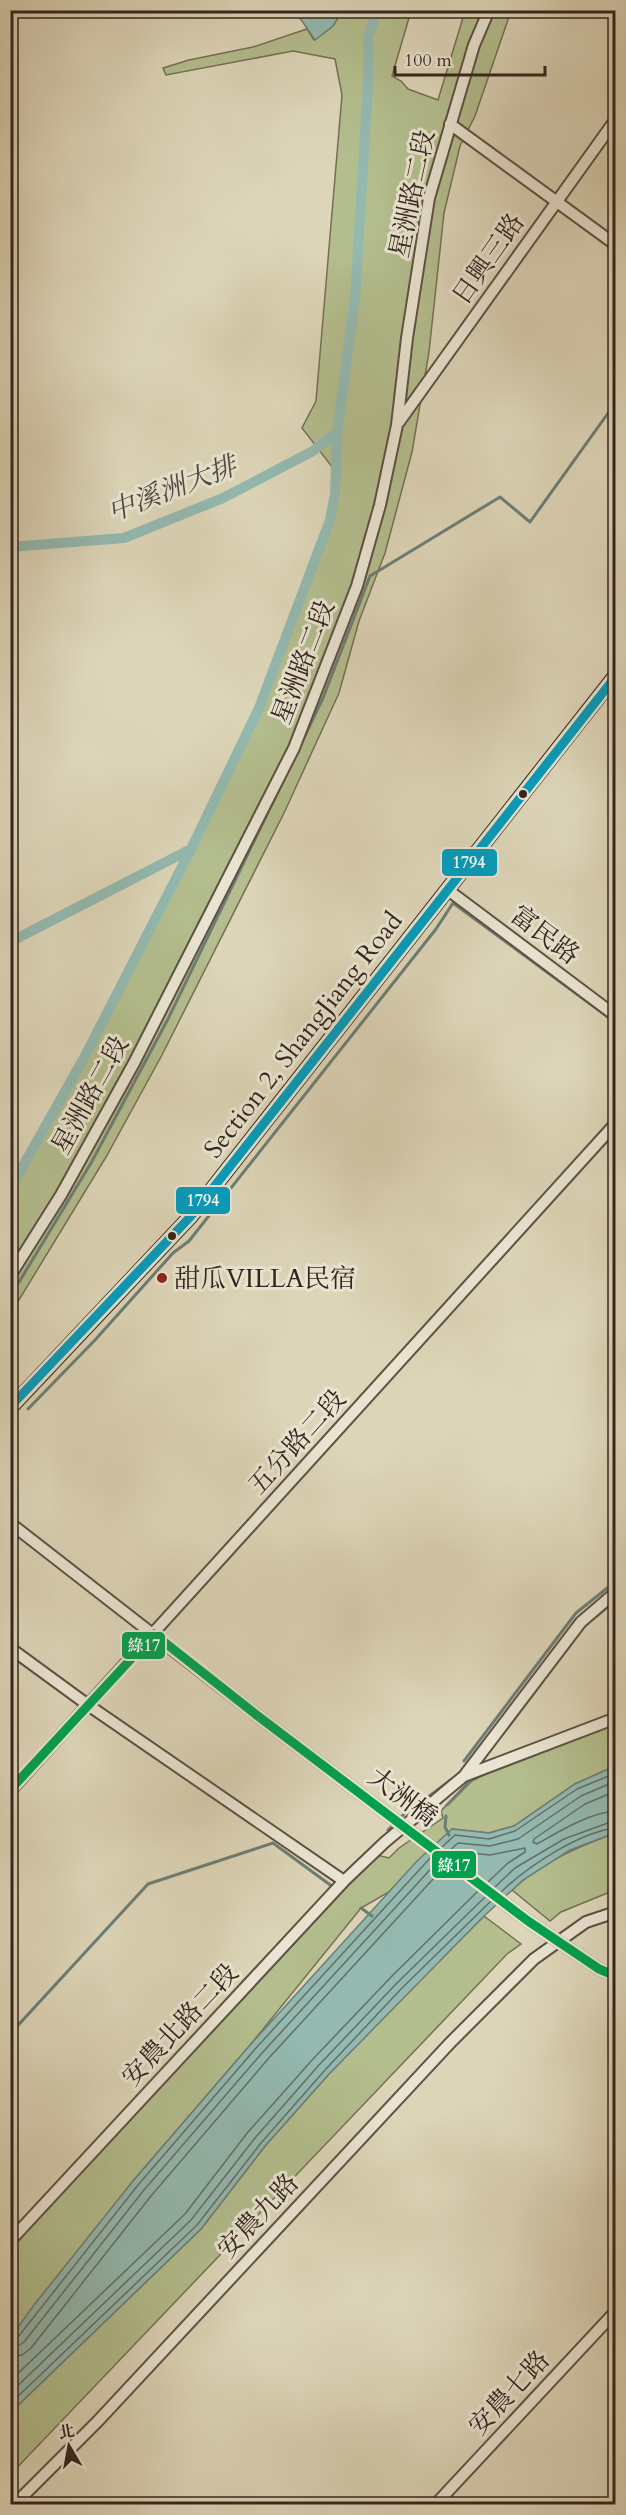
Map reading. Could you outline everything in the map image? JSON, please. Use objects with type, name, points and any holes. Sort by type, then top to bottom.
[{"type":"main road","name":"Section 2, ShangJiang Road","points":[[10,1408],[191,1216],[615,675]]},
{"type":"street","name":"星洲路二段","points":[[10,1276],[61,1195],[134,1063],[294,748],[357,586],[380,506],[397,425],[407,338],[429,198],[474,45],[489,10]]},
{"type":"street","name":"日興三路","points":[[397,425],[615,119]]},
{"type":"street","points":[[450,124],[615,245]]},
{"type":"street","name":"富民路","points":[[448,890],[615,1016]]},
{"type":"street","name":"五分路二段","points":[[10,1791],[615,1123]]},
{"type":"street","name":"大洲橋","points":[[10,1523],[254,1713],[528,1921],[599,1969],[615,1976]]},
{"type":"street","points":[[464,1776],[581,1622],[615,1593]]},
{"type":"street","points":[[10,1648],[88,1705],[344,1881]]},
{"type":"street","points":[[464,1776],[615,1718]]},
{"type":"street","name":"安農北路二段","points":[[10,2241],[344,1881],[385,1842],[464,1776]]},
{"type":"street","name":"安農九路","points":[[15,2505],[98,2421],[450,2043],[534,1959],[586,1922],[615,1912]]},
{"type":"street","name":"安農七路","points":[[436,2505],[615,2311]]},
{"type":"green space","points":[[342,11],[411,11],[392,76],[408,89],[438,100],[465,11],[511,11],[475,116],[460,146],[444,213],[429,352],[412,452],[385,553],[359,621],[339,693],[284,813],[162,1055],[106,1157],[11,1313],[11,1189],[85,1056],[191,849],[259,708],[330,520],[338,489],[333,468],[302,428],[316,401],[342,95],[335,59],[293,51],[166,75],[163,68],[189,60],[253,47],[307,29],[314,40],[333,26]]},
{"type":"green space","points":[[615,1718],[615,1766],[575,1784],[514,1826],[489,1833],[452,1829],[389,1892],[361,1908],[251,2044],[133,2181],[11,2337],[11,2247],[377,1855],[389,1858],[399,1848],[443,1818],[441,1811],[466,1784],[523,1755]]},
{"type":"green space","points":[[615,1833],[615,1890],[561,1912],[550,1921],[512,1890],[548,1863]]},
{"type":"green space","points":[[484,1916],[521,1944],[507,1954],[11,2474],[11,2412],[201,2229],[265,2146],[329,2074]]},
{"type":"water","points":[[295,11],[342,11],[333,26],[315,40]]},
{"type":"water","points":[[615,1766],[615,1833],[570,1850],[523,1880],[481,1919],[329,2074],[265,2146],[201,2229],[11,2412],[11,2337],[34,2305],[133,2181],[251,2044],[417,1861],[452,1829],[489,1833],[514,1826],[575,1784]]},
{"type":"waterway","points":[[10,1189],[85,1056],[191,849],[259,708],[330,520],[335,494],[337,432],[355,299],[368,84],[368,38],[377,10]]},
{"type":"waterway","points":[[300,746],[323,698],[370,576],[500,497],[530,522],[616,402]]},
{"type":"waterway","name":"中溪洲大排","points":[[10,547],[124,538],[223,498],[313,451],[337,432]]},
{"type":"waterway","points":[[10,1297],[91,1163],[168,1019],[287,773]]},
{"type":"waterway","points":[[10,942],[191,849]]},
{"type":"waterway","points":[[28,1409],[95,1340],[173,1253],[189,1241],[436,929],[453,903],[616,1023]]},
{"type":"waterway","points":[[464,1761],[576,1613],[616,1581]]},
{"type":"waterway","points":[[583,1627],[616,1600]]},
{"type":"waterway","points":[[416,1806],[452,1779]]},
{"type":"waterway","points":[[447,1805],[470,1782]]},
{"type":"waterway","points":[[388,1830],[404,1814]]},
{"type":"waterway","points":[[446,1816],[445,1827],[449,1835]]},
{"type":"waterway","points":[[10,2034],[148,1884],[273,1843],[333,1887]]},
{"type":"waterway","points":[[361,1908],[372,1916]]},
{"type":"transit line","name":"1794","points":[[10,1407],[191,1216],[616,676]]},
{"type":"transit line","name":"綠17","points":[[10,1790],[154,1634],[528,1921],[599,1969],[616,1976]]},
{"type":"place","name":"甜瓜VILLA民宿","points":[[162,1278]]}]
